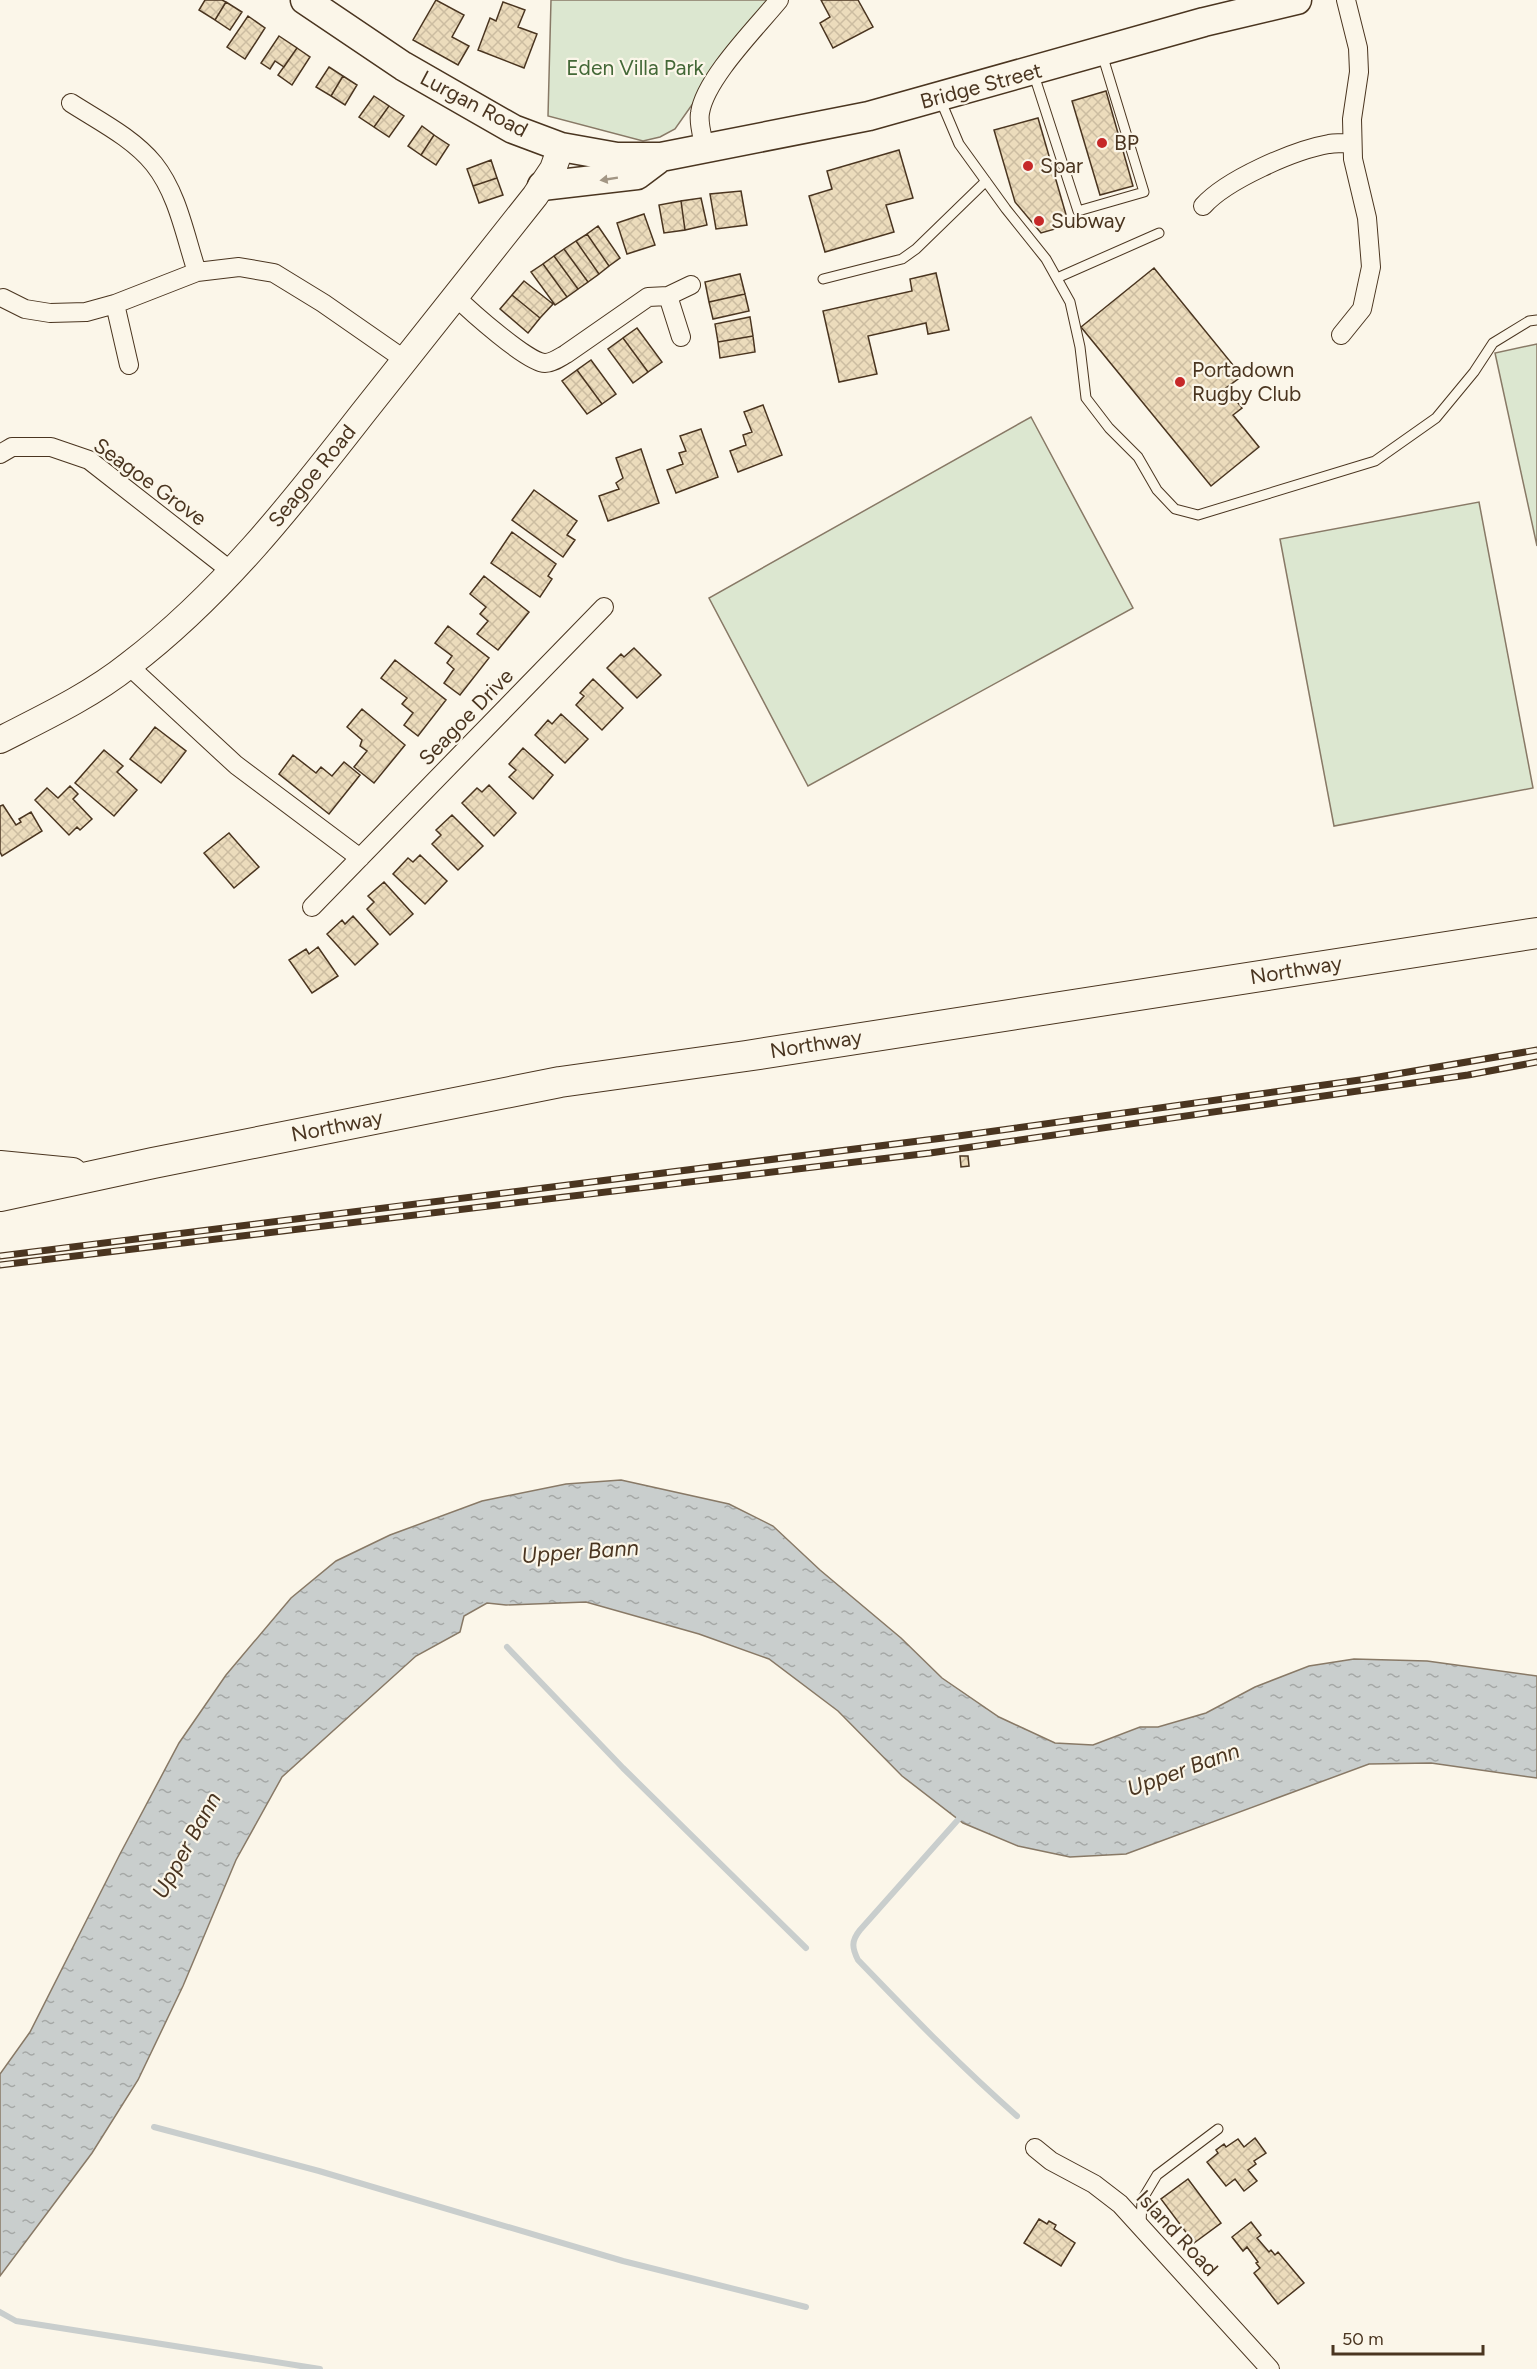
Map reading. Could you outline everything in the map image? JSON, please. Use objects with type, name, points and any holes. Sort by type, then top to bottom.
[{"type":"highway","name":"Northway","points":[[0,1192],[18,1186],[67,1182],[561,1082],[757,1054],[1537,933]]},
{"type":"highway","name":"Northway","points":[[0,1166],[99,1175]]},
{"type":"main road","name":"Lurgan Road","points":[[305,0],[423,77],[513,129],[561,147],[617,157],[662,157]]},
{"type":"main road","name":"Bridge Street","points":[[662,157],[869,116],[1033,72],[1204,22],[1297,0]]},
{"type":"main road","name":"Seagoe Road","points":[[0,740],[74,702],[129,666],[180,623],[231,571],[286,511],[542,186],[553,169],[561,147]]},
{"type":"main road","points":[[542,186],[593,182],[637,175],[662,157]]},
{"type":"street","points":[[705,149],[699,115],[712,80],[779,0]]},
{"type":"street","points":[[1341,335],[1362,309],[1371,267],[1367,218],[1353,159],[1352,119],[1359,72],[1358,48],[1346,0]]},
{"type":"street","points":[[71,103],[123,136],[154,164],[174,200],[196,272]]},
{"type":"street","points":[[1203,206],[1214,194],[1250,174],[1306,149],[1331,143],[1352,143]]},
{"type":"street","points":[[3,298],[25,309],[50,313],[86,312],[115,304],[196,272],[238,267],[274,273],[323,303],[405,360]]},
{"type":"street","points":[[455,296],[526,355],[543,363],[553,362],[566,354],[648,297],[668,296],[691,285]]},
{"type":"street","points":[[668,296],[681,337]]},
{"type":"street","points":[[115,304],[129,365]]},
{"type":"street","name":"Seagoe Grove","points":[[0,454],[12,447],[51,447],[88,460],[231,571]]},
{"type":"street","name":"Seagoe Drive","points":[[312,908],[604,607]]},
{"type":"street","points":[[129,666],[236,765],[360,858]]},
{"type":"street","name":"Island Road","points":[[1035,2148],[1051,2161],[1094,2184],[1120,2204],[1270,2369]]},
{"type":"lane","points":[[1033,72],[1078,211],[1144,192],[1101,51]]},
{"type":"lane","points":[[939,97],[959,144],[1046,259],[1070,302],[1080,347],[1086,398],[1109,428],[1138,457],[1157,490],[1175,509],[1198,515],[1375,461],[1436,418],[1474,372],[1493,343],[1529,321],[1537,320]]},
{"type":"lane","points":[[823,279],[902,259],[916,249],[986,181]]},
{"type":"lane","points":[[1057,278],[1159,233]]},
{"type":"lane","points":[[1141,2227],[1142,2200],[1157,2175],[1218,2129]]},
{"type":"green space","name":"Eden Villa Park","points":[[551,0],[779,0],[701,92],[675,129],[660,137],[643,141],[548,116]]},
{"type":"green space","points":[[1537,344],[1537,546],[1495,353]]},
{"type":"green space","points":[[1031,417],[1133,608],[808,786],[709,598]]},
{"type":"green space","points":[[1479,502],[1533,788],[1334,826],[1280,539]]},
{"type":"water","name":"Upper Bann","points":[[621,1480],[729,1504],[773,1526],[820,1570],[901,1638],[942,1678],[999,1717],[1055,1743],[1093,1745],[1140,1727],[1158,1727],[1206,1713],[1255,1687],[1309,1666],[1354,1659],[1427,1661],[1537,1676],[1537,1778],[1431,1763],[1369,1764],[1126,1854],[1070,1857],[1018,1846],[963,1823],[902,1776],[838,1711],[769,1659],[699,1634],[586,1602],[506,1605],[487,1603],[464,1616],[460,1632],[416,1656],[282,1777],[236,1860],[183,1986],[138,2080],[92,2153],[0,2276],[0,2074],[30,2032],[179,1743],[226,1675],[291,1598],[336,1561],[390,1535],[482,1501],[566,1484]]},
{"type":"building","points":[[205,0],[226,2],[215,20],[199,10]]},
{"type":"building","points":[[436,0],[464,15],[452,37],[469,46],[458,65],[413,40]]},
{"type":"building","points":[[821,0],[858,0],[873,27],[833,48],[820,23],[830,17]]},
{"type":"building","points":[[226,2],[242,12],[230,30],[215,20]]},
{"type":"building","points":[[503,2],[525,10],[518,27],[537,34],[524,68],[478,50],[490,18],[496,21]]},
{"type":"building","points":[[248,16],[265,28],[245,59],[227,47]]},
{"type":"building","points":[[279,36],[297,48],[284,67],[275,61],[270,69],[261,63]]},
{"type":"building","points":[[297,48],[310,57],[292,85],[278,75]]},
{"type":"building","points":[[329,67],[343,76],[331,96],[316,87]]},
{"type":"building","points":[[343,76],[357,85],[345,105],[331,96]]},
{"type":"building","points":[[1106,91],[1133,186],[1100,195],[1072,101]]},
{"type":"building","points":[[374,96],[389,106],[374,127],[359,117]]},
{"type":"building","points":[[389,106],[404,116],[389,137],[374,127]]},
{"type":"building","name":"Spar","points":[[1038,118],[1069,225],[1041,233],[1015,202],[994,130]]},
{"type":"building","points":[[422,126],[434,135],[421,155],[408,146]]},
{"type":"building","points":[[434,135],[449,145],[436,165],[421,155]]},
{"type":"building","points":[[899,150],[913,198],[886,205],[894,232],[825,252],[809,196],[832,189],[827,171]]},
{"type":"building","points":[[491,160],[497,178],[473,186],[467,169]]},
{"type":"building","points":[[497,178],[503,195],[479,203],[473,186]]},
{"type":"building","points":[[741,191],[747,225],[716,229],[710,194]]},
{"type":"building","points":[[701,198],[707,225],[685,230],[681,201]]},
{"type":"building","points":[[681,201],[685,230],[664,233],[659,205]]},
{"type":"building","points":[[644,214],[655,245],[627,254],[617,223]]},
{"type":"building","points":[[598,226],[620,258],[609,266],[587,234]]},
{"type":"building","points":[[587,234],[609,266],[599,274],[576,241]]},
{"type":"building","points":[[576,241],[599,274],[588,282],[564,249]]},
{"type":"building","points":[[564,249],[588,282],[578,289],[554,256]]},
{"type":"building","points":[[554,256],[578,289],[567,297],[543,264]]},
{"type":"building","points":[[543,264],[567,297],[555,305],[531,272]]},
{"type":"building","name":"Portadown Rugby Club","points":[[1154,268],[1242,376],[1226,388],[1242,408],[1233,415],[1259,447],[1211,486],[1081,327]]},
{"type":"building","points":[[936,273],[949,330],[928,334],[926,323],[868,336],[877,374],[839,382],[823,311],[912,291],[910,279]]},
{"type":"building","points":[[740,274],[745,294],[709,302],[705,282]]},
{"type":"building","points":[[524,281],[553,304],[540,318],[512,295]]},
{"type":"building","points":[[745,294],[749,311],[713,319],[709,302]]},
{"type":"building","points":[[512,295],[540,318],[528,333],[500,309]]},
{"type":"building","points":[[750,317],[753,336],[718,342],[715,324]]},
{"type":"building","points":[[637,328],[662,362],[648,372],[623,338]]},
{"type":"building","points":[[753,336],[755,352],[720,358],[718,342]]},
{"type":"building","points":[[623,338],[648,372],[633,383],[608,349]]},
{"type":"building","points":[[591,360],[616,394],[602,404],[577,370]]},
{"type":"building","points":[[577,370],[602,404],[587,414],[562,381]]},
{"type":"building","points":[[763,405],[782,455],[738,472],[730,451],[746,445],[743,435],[752,432],[744,412]]},
{"type":"building","points":[[701,429],[718,477],[676,493],[667,470],[683,464],[679,453],[686,451],[680,436]]},
{"type":"building","points":[[641,449],[659,503],[608,521],[599,496],[619,489],[616,483],[623,478],[616,458]]},
{"type":"building","points":[[534,490],[577,521],[567,535],[575,540],[563,557],[512,520]]},
{"type":"building","points":[[512,532],[556,564],[548,576],[552,579],[540,597],[491,563]]},
{"type":"building","points":[[484,576],[529,612],[498,650],[477,634],[488,621],[480,614],[486,607],[470,594]]},
{"type":"building","points":[[448,626],[489,658],[460,695],[444,683],[454,669],[447,663],[452,656],[435,643]]},
{"type":"building","points":[[634,648],[661,675],[637,698],[607,668],[621,654],[624,657]]},
{"type":"building","points":[[395,660],[446,700],[418,736],[404,725],[413,713],[402,704],[407,698],[381,678]]},
{"type":"building","points":[[593,679],[623,708],[602,730],[576,705],[584,696],[580,693]]},
{"type":"building","points":[[362,709],[405,745],[374,783],[354,767],[367,751],[360,746],[362,740],[347,727]]},
{"type":"building","points":[[561,714],[588,739],[565,763],[535,735],[548,720],[552,724]]},
{"type":"building","points":[[155,727],[186,751],[161,783],[130,759]]},
{"type":"building","points":[[523,748],[553,775],[533,799],[509,777],[516,770],[509,764]]},
{"type":"building","points":[[104,750],[123,766],[117,772],[137,790],[114,816],[75,783]]},
{"type":"building","points":[[293,755],[316,773],[321,767],[332,776],[344,762],[360,775],[329,814],[279,774]]},
{"type":"building","points":[[489,785],[516,813],[494,836],[462,803],[477,788],[482,792]]},
{"type":"building","points":[[70,786],[78,794],[73,799],[92,819],[80,830],[77,827],[69,835],[35,800],[47,788],[58,798]]},
{"type":"building","points":[[3,805],[16,825],[21,822],[19,819],[31,812],[42,831],[2,856],[0,852],[0,806]]},
{"type":"building","points":[[452,815],[483,846],[458,870],[432,844],[441,835],[436,830]]},
{"type":"building","points":[[229,833],[259,867],[234,888],[204,853]]},
{"type":"building","points":[[420,855],[447,881],[425,904],[393,874],[408,858],[413,862]]},
{"type":"building","points":[[384,882],[413,914],[390,935],[367,909],[374,902],[368,896]]},
{"type":"building","points":[[353,916],[378,944],[355,965],[327,934],[342,920],[345,924]]},
{"type":"building","points":[[318,947],[338,976],[312,993],[289,960],[306,949],[309,954]]},
{"type":"building","points":[[960,1156],[968,1156],[969,1166],[961,1167]]},
{"type":"building","points":[[1255,2138],[1266,2153],[1254,2161],[1256,2164],[1248,2170],[1257,2181],[1244,2191],[1235,2179],[1226,2186],[1207,2162],[1218,2153],[1216,2150],[1224,2144],[1226,2147],[1238,2139],[1244,2147]]},
{"type":"building","points":[[1188,2179],[1221,2223],[1194,2243],[1161,2199]]},
{"type":"building","points":[[1039,2219],[1047,2224],[1049,2221],[1056,2225],[1054,2229],[1075,2243],[1061,2266],[1024,2243]]},
{"type":"building","points":[[1251,2222],[1261,2235],[1257,2238],[1269,2252],[1271,2250],[1275,2255],[1278,2252],[1304,2283],[1278,2304],[1254,2273],[1260,2268],[1256,2263],[1258,2262],[1247,2247],[1243,2251],[1232,2237]]},
{"type":"waterway","points":[[507,1647],[623,1768],[806,1948]]},
{"type":"waterway","points":[[964,1813],[860,1930],[855,1938],[854,1948],[858,1960],[956,2059],[1017,2116]]},
{"type":"waterway","points":[[154,2127],[319,2171],[623,2261],[806,2307]]},
{"type":"waterway","points":[[0,2312],[16,2321],[320,2369]]},
{"type":"railway","points":[[0,1256],[951,1137],[1367,1079],[1537,1050]]},
{"type":"railway","points":[[0,1265],[930,1153],[1468,1075],[1537,1062]]},
{"type":"place","name":"BP","points":[[1102,143]]},
{"type":"place","name":"Spar","points":[[1028,166]]},
{"type":"place","name":"Subway","points":[[1039,221]]},
{"type":"place","name":"Portadown Rugby Club","points":[[1180,382]]}]
